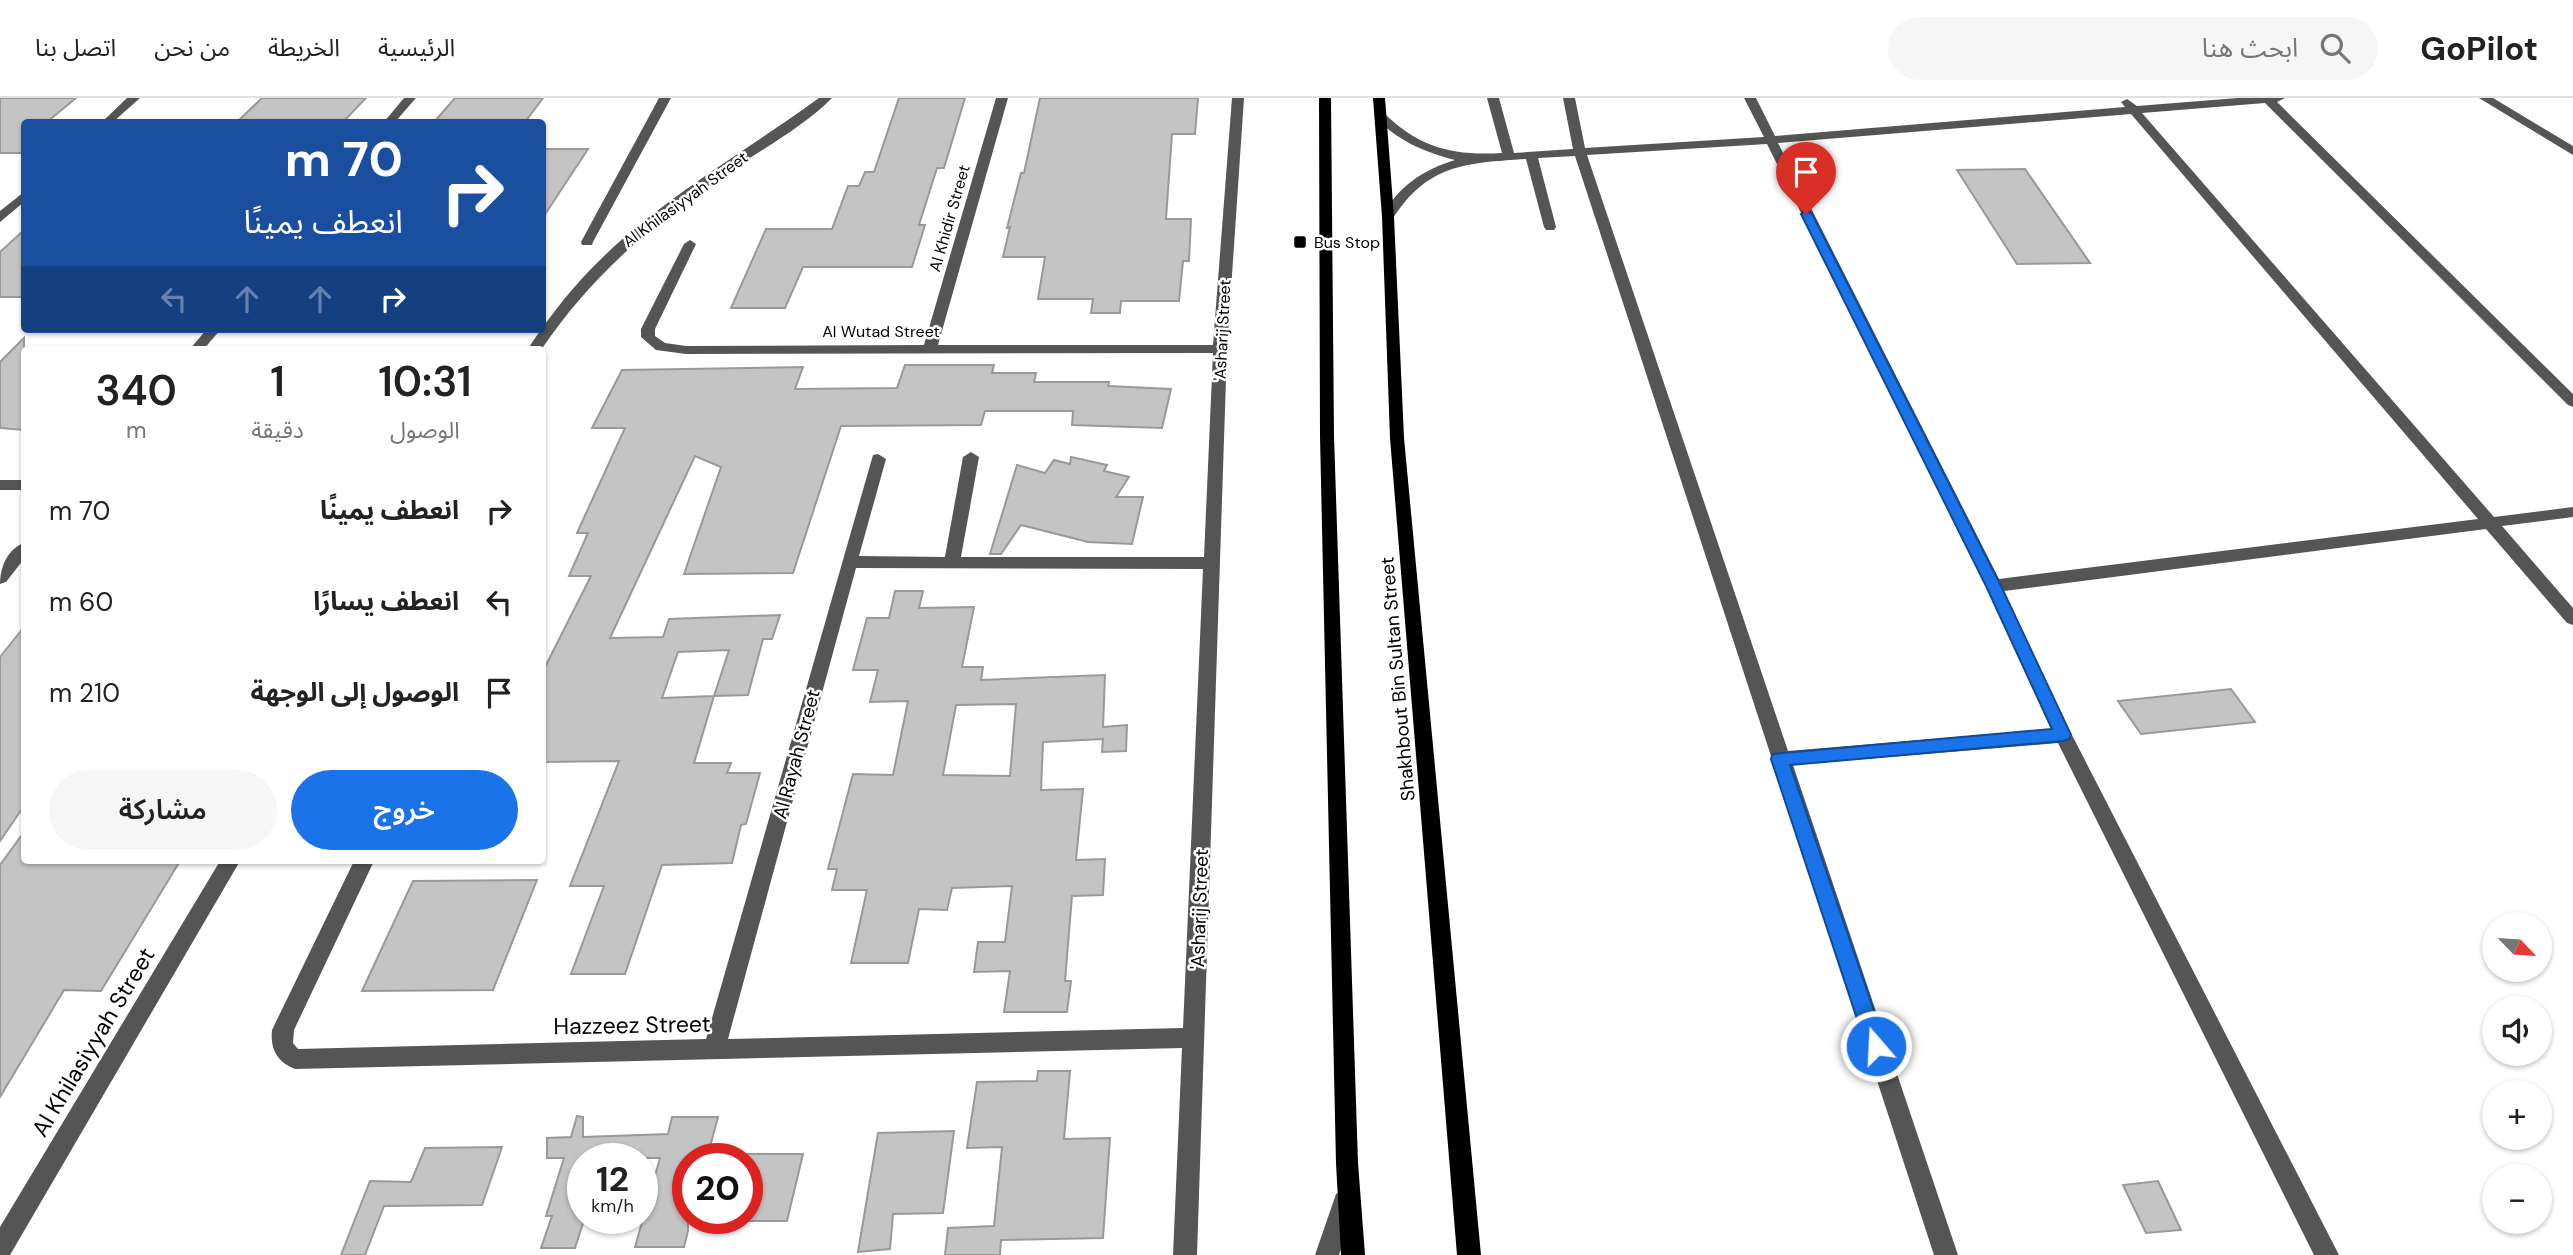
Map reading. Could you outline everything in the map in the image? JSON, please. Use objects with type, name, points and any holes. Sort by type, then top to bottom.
[{"type":"main road","points":[[1325,98],[1327,436],[1353,1255]]},
{"type":"main road","name":"Shakhbout Bin Sultan Street","points":[[1380,107],[1388,217],[1397,438],[1469,1255]]},
{"type":"street","points":[[110,119],[134,98]]},
{"type":"street","points":[[392,119],[410,98]]},
{"type":"street","name":"Al Khilasiyyah Street","points":[[587,242],[665,98]]},
{"type":"street","name":"Al Khilasiyyah Street","points":[[546,332],[564,305],[622,244],[668,208],[826,98]]},
{"type":"street","name":"Al Khidir Street","points":[[930,348],[1002,98]]},
{"type":"street","name":"'Asharij Street","points":[[1185,1255],[1220,349],[1238,98]]},
{"type":"street","points":[[1493,98],[1509,158]]},
{"type":"street","points":[[1569,98],[1580,153],[1779,759],[1946,1255]]},
{"type":"street","points":[[1750,98],[1994,586],[2063,735],[2327,1255]]},
{"type":"street","points":[[1380,107],[1409,140],[1436,152],[1470,159],[1769,139],[2128,104],[2278,98]]},
{"type":"street","points":[[2485,98],[2573,151]]},
{"type":"street","points":[[2268,99],[2573,402]]},
{"type":"street","points":[[2128,104],[2573,619]]},
{"type":"street","points":[[1531,156],[1550,227]]},
{"type":"street","points":[[1388,217],[1398,198],[1416,182],[1441,169],[1470,159]]},
{"type":"street","points":[[0,218],[21,199]]},
{"type":"street","name":"Al Wutad Street","points":[[690,244],[648,329],[648,337],[661,347],[686,350],[1220,349]]},
{"type":"street","points":[[951,562],[971,457]]},
{"type":"street","name":"Al Rayah Street","points":[[714,1050],[878,459]]},
{"type":"street","points":[[0,485],[21,485]]},
{"type":"street","points":[[1994,586],[2573,512]]},
{"type":"street","points":[[0,578],[21,553]]},
{"type":"street","points":[[849,562],[1213,563]]},
{"type":"street","points":[[1779,759],[2063,735]]},
{"type":"street","name":"Al Khilasiyyah Street","points":[[0,1250],[228,864]]},
{"type":"street","name":"Hazzeez Street","points":[[364,864],[283,1030],[281,1042],[285,1052],[295,1059],[1194,1038]]},
{"type":"street","points":[[1326,1255],[1341,1217],[1348,1163]]},
{"type":"building","points":[[0,98],[76,98],[51,119],[21,119],[21,153],[0,153]]},
{"type":"building","points":[[262,98],[366,98],[346,119],[240,119]]},
{"type":"building","points":[[455,98],[543,98],[527,119],[437,119]]},
{"type":"building","points":[[899,98],[965,98],[944,168],[937,168],[919,225],[925,225],[912,267],[803,267],[785,308],[731,308],[766,229],[832,229],[848,186],[859,186],[865,172],[874,172]]},
{"type":"building","points":[[1040,98],[1198,98],[1195,134],[1172,134],[1166,219],[1191,219],[1189,261],[1183,261],[1179,301],[1121,301],[1120,313],[1091,313],[1093,299],[1038,299],[1045,257],[1003,257],[1010,227],[1007,228],[1021,173],[1024,173]]},
{"type":"building","points":[[546,149],[588,149],[546,213]]},
{"type":"building","points":[[2025,169],[2090,263],[2017,264],[1957,170]]},
{"type":"building","points":[[21,233],[21,297],[0,297],[0,252]]},
{"type":"building","points":[[24,338],[24,346],[21,346],[21,430],[0,428],[0,362]]},
{"type":"building","points":[[905,365],[994,365],[992,373],[1036,373],[1034,382],[1109,382],[1108,386],[1171,389],[1162,428],[1072,425],[1073,411],[985,411],[981,425],[841,426],[793,573],[684,574],[721,467],[695,456],[610,638],[663,637],[669,619],[780,615],[772,639],[763,639],[748,695],[714,696],[694,763],[731,763],[727,773],[760,773],[746,824],[741,825],[732,863],[662,865],[625,974],[571,974],[604,886],[570,886],[619,761],[546,762],[546,665],[591,576],[569,576],[588,533],[577,533],[625,428],[592,428],[622,370],[803,367],[795,389],[897,388]],"holes":[[[729,650],[714,696],[662,698],[678,652]]]},
{"type":"building","points":[[1071,457],[1107,465],[1104,471],[1129,477],[1116,497],[1143,497],[1132,544],[1088,542],[1021,525],[1001,554],[990,554],[1017,465],[1045,473],[1054,460],[1070,464]]},
{"type":"building","points":[[895,591],[923,591],[919,608],[974,607],[962,667],[983,667],[981,680],[1105,675],[1103,727],[1127,725],[1126,751],[1102,752],[1103,739],[1043,742],[1041,790],[1083,789],[1076,860],[1105,859],[1103,895],[1072,896],[1065,981],[1071,981],[1067,1012],[1004,1012],[1010,971],[974,972],[978,942],[1005,942],[1012,886],[952,888],[947,910],[919,909],[908,963],[851,963],[867,890],[832,890],[837,869],[828,869],[853,774],[893,775],[908,701],[870,702],[878,670],[853,670],[867,618],[889,618]],"holes":[[[1016,704],[1010,776],[943,775],[956,705]]]},
{"type":"building","points":[[21,631],[21,810],[0,841],[0,657]]},
{"type":"building","points":[[2231,689],[2255,722],[2141,734],[2118,701]]},
{"type":"building","points":[[21,836],[21,864],[178,864],[101,991],[64,990],[0,1097],[0,865]]},
{"type":"building","points":[[537,880],[493,990],[362,991],[413,881]]},
{"type":"building","points":[[1038,1071],[1070,1071],[1064,1139],[1110,1138],[1103,1238],[1001,1240],[1000,1255],[945,1255],[948,1228],[994,1226],[1002,1147],[967,1148],[977,1082],[1037,1081]]},
{"type":"building","points":[[577,1116],[583,1117],[583,1137],[668,1134],[672,1117],[718,1117],[711,1143],[672,1143],[672,1234],[687,1234],[684,1247],[635,1247],[639,1234],[658,1234],[658,1143],[567,1143],[567,1234],[579,1234],[575,1248],[541,1248],[552,1216],[546,1216],[564,1158],[547,1158],[547,1138],[571,1137]]},
{"type":"building","points":[[954,1131],[943,1213],[893,1214],[890,1249],[858,1252],[878,1133]]},
{"type":"building","points":[[502,1147],[482,1205],[384,1206],[365,1255],[341,1255],[370,1181],[411,1182],[425,1148]]},
{"type":"building","points":[[763,1154],[803,1154],[787,1221],[763,1221]]},
{"type":"building","points":[[2158,1181],[2181,1230],[2146,1233],[2123,1185]]},
{"type":"place","name":"Bus Stop","points":[[1300,242]]},
{"type":"route","points":[[1806,214],[1994,586],[2063,735],[1779,759],[1876,1046]]}]
